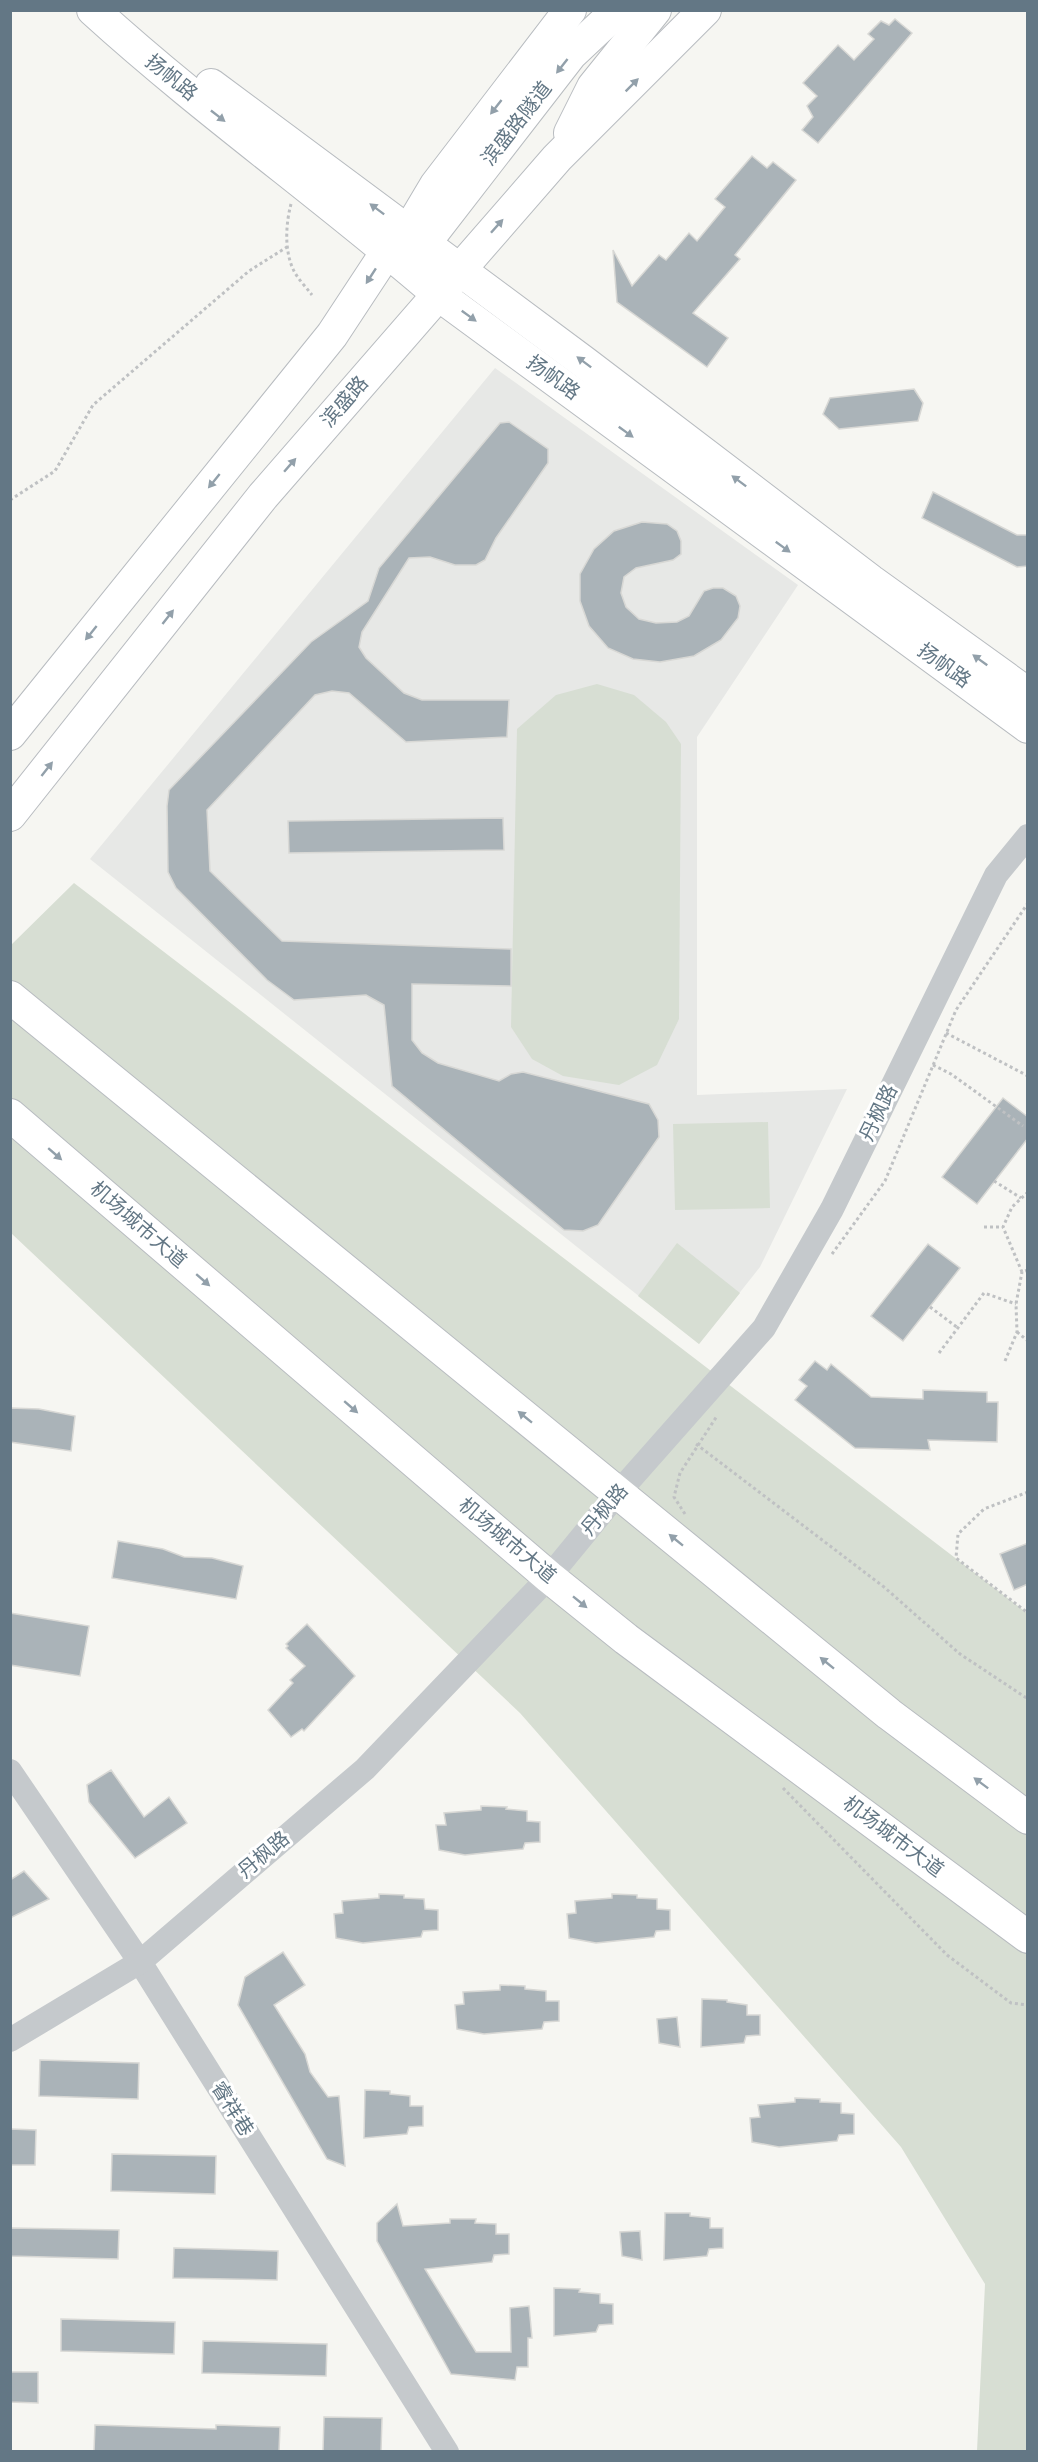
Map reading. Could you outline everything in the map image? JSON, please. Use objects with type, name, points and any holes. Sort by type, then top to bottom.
[{"type":"main road","name":"扬帆路","points":[[93,10],[153,65],[406,242],[439,295],[1028,728]]},
{"type":"main road","points":[[117,10],[148,40],[241,106],[406,242],[459,269],[871,581],[1028,694]]},
{"type":"main road","points":[[10,734],[406,242],[436,185],[570,10]]},
{"type":"main road","name":"滨盛路隧道","points":[[406,242],[571,54],[618,10]]},
{"type":"main road","points":[[557,158],[593,87],[655,10]]},
{"type":"main road","name":"滨盛路","points":[[10,815],[263,496],[557,158],[705,10]]},
{"type":"main road","points":[[10,997],[890,1714],[1028,1818]]},
{"type":"main road","name":"机场城市大道","points":[[10,1115],[549,1577],[626,1639],[1028,1937]]},
{"type":"street","name":"丹枫路","points":[[10,2040],[140,1962],[365,1769],[549,1577],[618,1493],[764,1328],[832,1209],[996,875],[1028,836]]},
{"type":"street","name":"睿祥巷","points":[[10,1771],[140,1962],[447,2451]]},
{"type":"path","points":[[292,199],[288,215],[287,247],[293,269],[312,295]]},
{"type":"path","points":[[10,500],[55,471],[93,405],[249,271],[287,247]]},
{"type":"path","points":[[946,1033],[1028,1076]]},
{"type":"path","points":[[933,1065],[951,1074],[1023,1126]]},
{"type":"path","points":[[994,1181],[1021,1198]]},
{"type":"path","points":[[1005,1361],[1017,1332],[1016,1304],[1022,1272],[1003,1227],[1012,1207],[1028,1192]]},
{"type":"path","points":[[984,1227],[1003,1227]]},
{"type":"path","points":[[1022,1272],[1028,1270]]},
{"type":"path","points":[[939,1353],[984,1293],[1016,1304]]},
{"type":"path","points":[[930,1307],[958,1328]]},
{"type":"path","points":[[1017,1332],[1028,1341]]},
{"type":"path","points":[[676,1428],[884,1587],[960,1654],[1028,1699]]},
{"type":"path","points":[[1028,1492],[984,1509],[958,1534],[956,1558],[1028,1612]]},
{"type":"path","points":[[776,1780],[947,1955],[1011,2003],[1028,2005]]},
{"type":"shaded area","points":[[495,368],[798,585],[697,737],[697,1095],[847,1089],[760,1267],[699,1344],[90,859]]},
{"type":"shaded area","points":[[597,684],[634,695],[666,722],[681,744],[679,1019],[657,1065],[619,1085],[563,1076],[532,1059],[511,1027],[517,729],[556,695]]},
{"type":"shaded area","points":[[74,883],[1027,1613],[1027,2451],[977,2451],[985,2284],[901,2147],[520,1713],[11,1233],[10,946]]},
{"type":"shaded area","points":[[768,1122],[770,1208],[675,1210],[673,1124]]},
{"type":"shaded area","points":[[677,1243],[740,1293],[699,1344],[638,1296]]},
{"type":"building","points":[[895,19],[912,33],[818,143],[802,130],[813,117],[807,106],[817,96],[803,83],[838,45],[854,60],[874,39],[868,34],[881,21],[889,25]]},
{"type":"building","points":[[752,156],[767,168],[773,162],[796,180],[735,255],[740,259],[693,313],[728,338],[707,367],[617,302],[613,250],[632,286],[659,255],[666,260],[689,233],[697,241],[725,207],[715,199]]},
{"type":"building","points":[[914,389],[923,403],[918,421],[839,429],[823,414],[830,398]]},
{"type":"building","points":[[509,422],[548,449],[548,463],[496,538],[485,560],[476,565],[455,565],[430,557],[409,558],[362,632],[359,647],[366,658],[404,693],[422,700],[509,700],[507,737],[406,742],[349,693],[332,691],[315,695],[207,810],[210,871],[282,941],[511,949],[511,986],[412,984],[412,1040],[422,1053],[438,1063],[499,1081],[511,1074],[523,1072],[649,1104],[658,1120],[659,1137],[598,1225],[583,1231],[564,1230],[392,1086],[384,1005],[366,995],[294,1000],[267,980],[176,888],[168,872],[167,806],[169,790],[311,642],[368,601],[379,568],[500,423]]},
{"type":"building","points":[[933,492],[1017,535],[1028,535],[1028,566],[1017,567],[922,518]]},
{"type":"building","points":[[642,522],[667,524],[677,531],[681,541],[681,554],[673,560],[636,568],[624,577],[621,593],[626,607],[639,619],[656,623],[677,622],[689,616],[704,591],[713,588],[723,588],[736,596],[740,606],[738,618],[721,640],[694,656],[660,662],[633,659],[608,648],[589,626],[580,601],[580,574],[594,549],[614,531]]},
{"type":"building","points":[[503,818],[504,850],[289,853],[288,821]]},
{"type":"building","points":[[1003,1098],[1028,1117],[1028,1138],[977,1204],[942,1177]]},
{"type":"building","points":[[928,1244],[960,1268],[903,1341],[871,1316]]},
{"type":"building","points":[[815,1361],[827,1370],[831,1364],[871,1397],[923,1399],[923,1390],[987,1392],[987,1402],[998,1402],[997,1442],[928,1440],[930,1450],[855,1448],[795,1400],[807,1386],[799,1380]]},
{"type":"building","points":[[10,1408],[39,1409],[75,1416],[71,1451],[10,1442]]},
{"type":"building","points":[[118,1541],[163,1549],[184,1557],[212,1558],[243,1566],[236,1599],[112,1578]]},
{"type":"building","points":[[1028,1543],[1028,1584],[1014,1590],[1000,1554]]},
{"type":"building","points":[[10,1613],[89,1626],[80,1676],[10,1665]]},
{"type":"building","points":[[307,1624],[355,1676],[304,1731],[302,1729],[291,1737],[268,1710],[293,1683],[290,1680],[305,1666],[286,1648],[288,1646],[286,1644]]},
{"type":"building","points":[[111,1770],[144,1817],[169,1797],[187,1823],[135,1858],[89,1802],[87,1785]]},
{"type":"building","points":[[481,1806],[507,1807],[506,1809],[527,1811],[527,1821],[540,1822],[540,1842],[525,1843],[523,1849],[465,1855],[439,1850],[436,1825],[446,1825],[444,1813],[481,1810]]},
{"type":"building","points":[[24,1871],[49,1899],[10,1918],[10,1880]]},
{"type":"building","points":[[379,1894],[424,1899],[425,1909],[438,1910],[438,1930],[423,1931],[421,1937],[363,1943],[336,1938],[334,1914],[343,1913],[342,1901],[379,1898]]},
{"type":"building","points":[[612,1894],[657,1899],[657,1909],[670,1910],[670,1930],[656,1931],[654,1937],[596,1943],[569,1938],[567,1914],[576,1913],[575,1901],[612,1898]]},
{"type":"building","points":[[283,1952],[305,1985],[274,2005],[305,2054],[310,2072],[328,2097],[339,2096],[345,2166],[327,2159],[238,2005],[245,1977]]},
{"type":"building","points":[[500,1985],[525,1986],[525,1989],[546,1991],[546,2001],[559,2001],[559,2021],[544,2022],[542,2029],[484,2034],[457,2029],[455,2005],[464,2004],[463,1992],[500,1990]]},
{"type":"building","points":[[702,1999],[727,2000],[727,2002],[747,2005],[747,2015],[760,2015],[760,2035],[746,2036],[744,2043],[701,2047]]},
{"type":"building","points":[[677,2017],[680,2047],[659,2043],[657,2019]]},
{"type":"building","points":[[40,2060],[139,2063],[138,2099],[39,2096]]},
{"type":"building","points":[[365,2090],[390,2091],[390,2094],[410,2096],[410,2106],[423,2106],[423,2126],[409,2127],[407,2134],[364,2138]]},
{"type":"building","points":[[795,2098],[841,2103],[841,2113],[854,2114],[854,2134],[839,2135],[837,2141],[779,2147],[752,2142],[750,2118],[760,2117],[758,2105],[795,2102]]},
{"type":"building","points":[[10,2129],[36,2130],[35,2165],[10,2165]]},
{"type":"building","points":[[112,2154],[216,2156],[215,2194],[111,2191]]},
{"type":"building","points":[[397,2204],[403,2226],[450,2223],[450,2219],[476,2219],[475,2223],[496,2224],[496,2234],[509,2234],[509,2254],[494,2255],[492,2262],[425,2269],[476,2352],[511,2352],[510,2308],[529,2306],[532,2338],[528,2338],[528,2367],[517,2367],[515,2380],[451,2374],[377,2241],[377,2223]]},
{"type":"building","points":[[665,2213],[690,2213],[690,2216],[710,2218],[710,2228],[723,2228],[723,2248],[709,2249],[707,2256],[664,2260]]},
{"type":"building","points":[[10,2228],[119,2230],[118,2259],[10,2256]]},
{"type":"building","points":[[640,2231],[642,2260],[622,2256],[620,2232]]},
{"type":"building","points":[[174,2248],[278,2251],[277,2280],[173,2278]]},
{"type":"building","points":[[554,2288],[580,2289],[579,2292],[600,2294],[600,2303],[613,2304],[613,2324],[599,2325],[596,2332],[554,2336]]},
{"type":"building","points":[[61,2319],[175,2322],[174,2354],[61,2351]]},
{"type":"building","points":[[203,2341],[327,2344],[326,2376],[202,2373]]},
{"type":"building","points":[[10,2372],[38,2372],[38,2403],[10,2402]]},
{"type":"building","points":[[324,2417],[382,2418],[381,2451],[323,2451]]},
{"type":"building","points":[[95,2425],[216,2429],[216,2425],[280,2427],[279,2451],[94,2451]]}]
